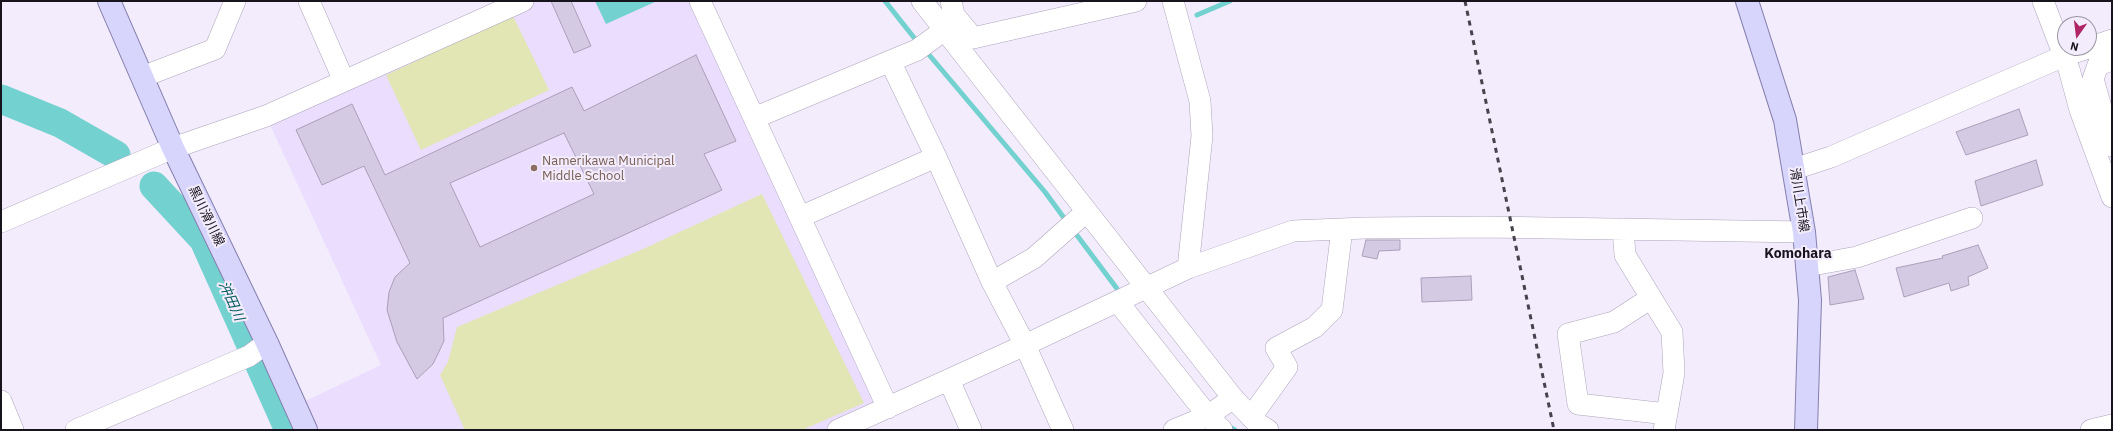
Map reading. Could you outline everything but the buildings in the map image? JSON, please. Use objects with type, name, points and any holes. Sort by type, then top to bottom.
[{"type":"main road","name":"黒川滑川線","points":[[109,1],[173,148],[267,343],[306,430]]},
{"type":"main road","name":"滑川上市線","points":[[1747,1],[1785,120],[1804,232],[1810,300],[1806,430]]},
{"type":"street","points":[[142,77],[215,49],[235,1]]},
{"type":"street","points":[[309,1],[344,81]]},
{"type":"street","points":[[1,222],[173,148],[266,116],[523,1]]},
{"type":"street","points":[[700,1],[888,408]]},
{"type":"street","points":[[922,1],[946,29],[1145,289],[1233,398],[1251,417],[1268,430]]},
{"type":"street","points":[[951,1],[954,15],[973,38],[1136,1]]},
{"type":"street","points":[[1174,1],[1200,101],[1202,136],[1188,268]]},
{"type":"street","points":[[2043,1],[2057,38]]},
{"type":"street","points":[[754,118],[917,50],[946,29]]},
{"type":"street","points":[[2097,45],[2112,40]]},
{"type":"street","points":[[1794,170],[1831,157],[2064,56],[2080,110],[2112,197]]},
{"type":"street","points":[[2112,60],[2098,65],[2093,80],[2104,99],[2112,127]]},
{"type":"street","points":[[890,61],[936,157],[992,282],[1025,345],[1063,430]]},
{"type":"street","points":[[2104,99],[2112,146]]},
{"type":"street","points":[[800,217],[936,157]]},
{"type":"street","points":[[992,282],[1034,258],[1086,212]]},
{"type":"street","points":[[1807,266],[1857,257],[1972,218]]},
{"type":"street","points":[[838,430],[1118,302],[1188,268],[1293,231],[1486,227],[1804,232]]},
{"type":"street","points":[[1251,417],[1287,367],[1276,348],[1314,327],[1332,310],[1342,229]]},
{"type":"street","points":[[1623,229],[1625,255],[1672,332],[1674,373],[1666,422],[1578,404],[1568,334],[1614,322],[1651,298]]},
{"type":"street","points":[[1118,302],[1215,423]]},
{"type":"street","points":[[76,430],[249,356],[267,343]]},
{"type":"street","points":[[949,380],[971,430]]},
{"type":"street","points":[[1174,430],[1215,423],[1233,398]]},
{"type":"street","points":[[1,401],[13,430]]},
{"type":"street","points":[[2091,430],[2112,425]]},
{"type":"shaded area","name":"Namerikawa Municipal Middle School","points":[[523,1],[700,1],[888,408],[839,430],[306,430],[295,406],[381,365],[266,116]]},
{"type":"shaded area","points":[[595,1],[657,1],[606,24]]},
{"type":"shaded area","points":[[513,16],[549,90],[421,150],[386,75]]},
{"type":"shaded area","points":[[762,194],[864,403],[802,430],[465,430],[440,375],[448,362],[457,327],[643,249]]},
{"type":"waterway","points":[[885,1],[919,44]]},
{"type":"waterway","points":[[1197,15],[1230,1]]},
{"type":"waterway","points":[[925,50],[1045,192],[1067,222]]},
{"type":"waterway","name":"沖田川","points":[[1,99],[60,123],[116,155]]},
{"type":"waterway","name":"沖田川","points":[[154,186],[204,240],[289,430]]},
{"type":"waterway","points":[[1073,230],[1121,294]]},
{"type":"waterway","points":[[1227,425],[1235,430]]},
{"type":"railway","points":[[1465,1],[1554,430]]},
{"type":"place","name":"Namerikawa Municipal Middle School","points":[[534,168]]},
{"type":"district","name":"Komohara","points":[[1798,254]]}]
